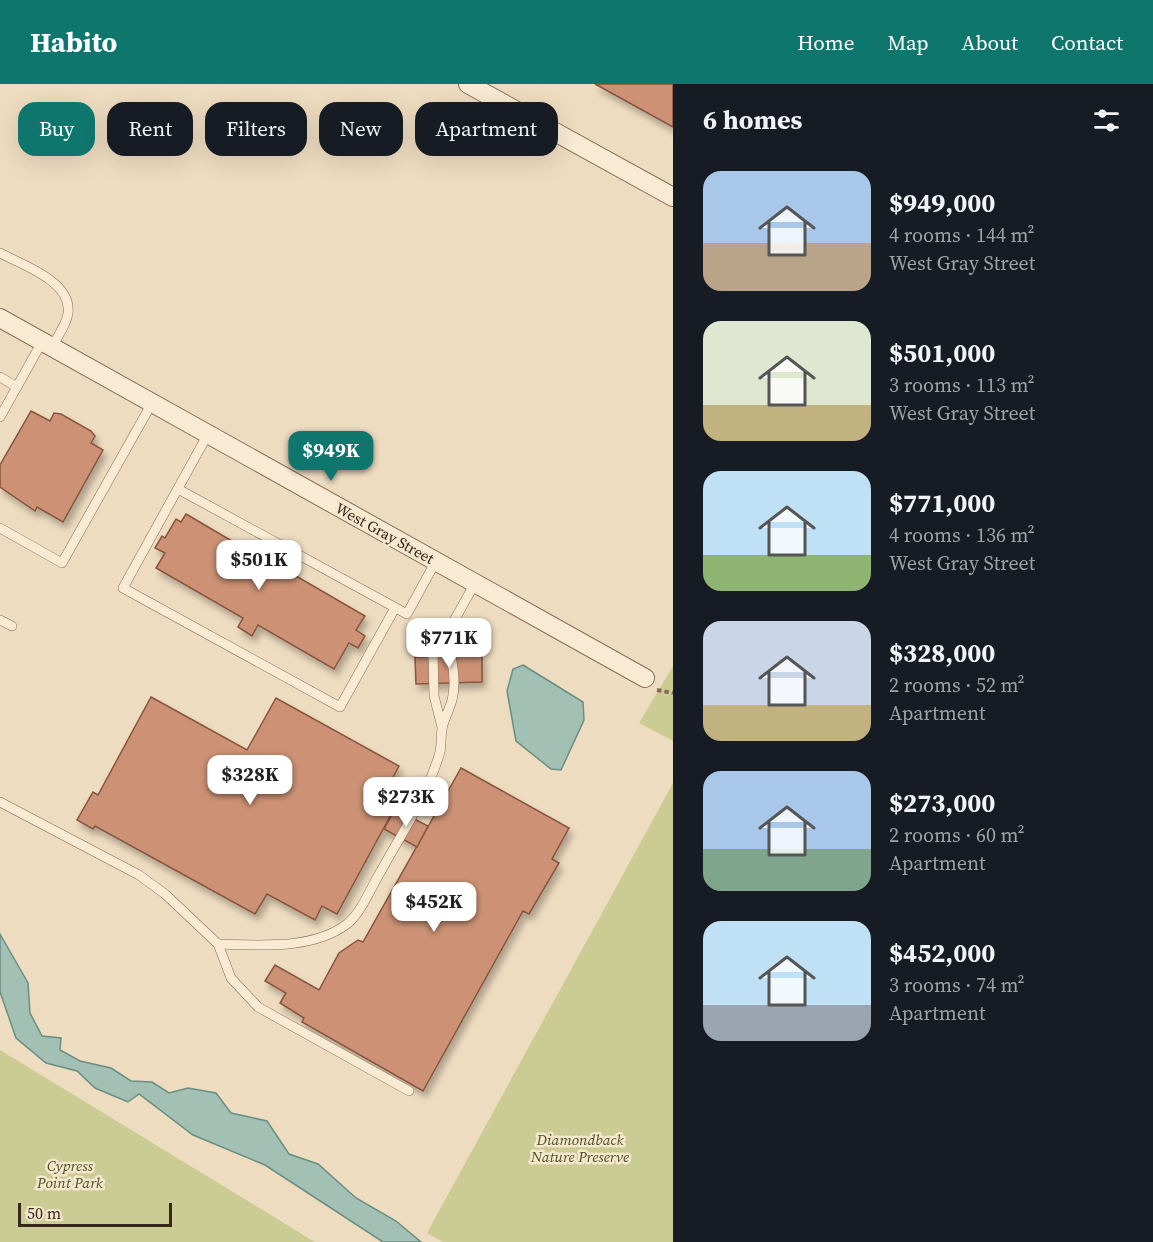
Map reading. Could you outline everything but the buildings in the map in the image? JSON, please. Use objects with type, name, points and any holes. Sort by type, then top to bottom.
[{"type":"street","points":[[468,84],[673,197]]},
{"type":"street","name":"West Gray Street","points":[[0,318],[645,678]]},
{"type":"lane","points":[[0,253],[60,288],[68,305],[68,315],[17,387],[0,417]]},
{"type":"lane","points":[[0,377],[17,387]]},
{"type":"lane","points":[[0,528],[62,563],[152,403]]},
{"type":"lane","points":[[208,434],[123,588],[340,707],[395,608]]},
{"type":"lane","points":[[178,489],[407,614],[436,561]]},
{"type":"lane","points":[[218,944],[259,945],[300,942],[332,933],[348,923],[359,909],[399,839],[441,749],[442,727],[434,696],[433,652],[445,637],[475,583]]},
{"type":"lane","points":[[0,620],[12,626]]},
{"type":"lane","points":[[442,727],[453,697],[451,652],[445,637]]},
{"type":"lane","points":[[0,802],[139,875],[165,894],[218,944],[231,978],[258,1007],[409,1091]]},
{"type":"path","points":[[658,692],[673,693]]},
{"type":"green space","points":[[673,666],[673,741],[639,723]]},
{"type":"green space","name":"Diamondback Nature Preserve","points":[[673,783],[673,1242],[443,1242],[427,1233]]},
{"type":"green space","name":"Cypress Point Park","points":[[0,1050],[315,1242],[0,1242]]},
{"type":"shaded area","points":[[523,665],[583,702],[584,720],[561,770],[551,769],[516,741],[507,691],[513,669]]},
{"type":"shaded area","points":[[0,934],[28,983],[30,1013],[42,1036],[61,1038],[60,1050],[80,1061],[111,1068],[131,1081],[152,1082],[169,1093],[188,1088],[216,1093],[231,1113],[267,1121],[289,1154],[318,1164],[356,1198],[396,1221],[421,1242],[383,1242],[265,1165],[193,1135],[139,1094],[128,1102],[95,1088],[77,1071],[46,1063],[16,1038],[0,992]]}]
